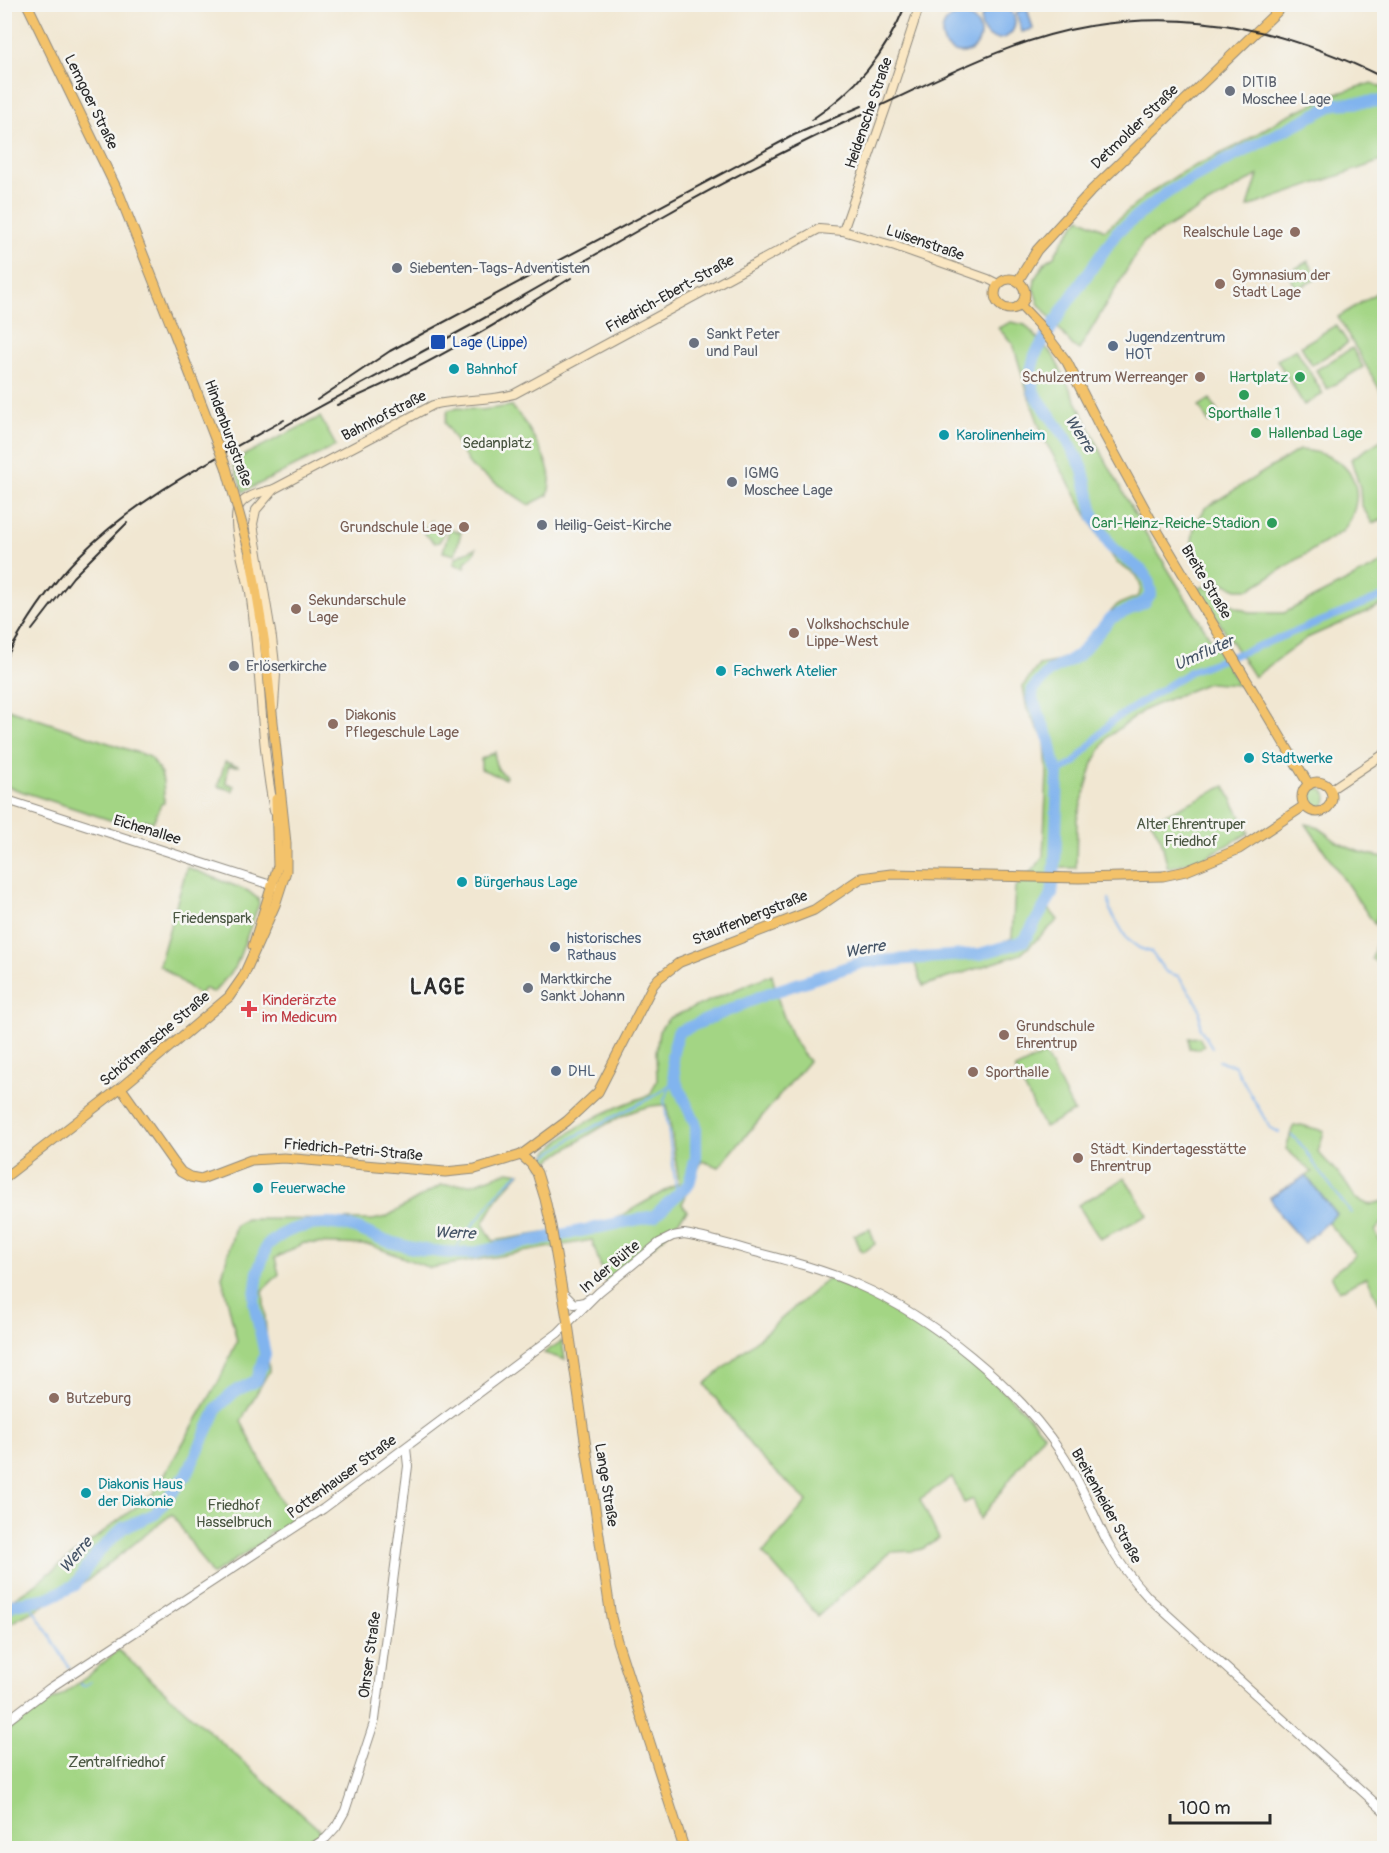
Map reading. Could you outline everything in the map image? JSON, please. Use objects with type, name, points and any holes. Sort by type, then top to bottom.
[{"type":"main road","name":"Lemgoer Straße","points":[[27,4],[127,214]]},
{"type":"main road","name":"Heidensche Straße","points":[[843,231],[920,4]]},
{"type":"main road","name":"Detmolder Straße","points":[[1018,281],[1037,250],[1092,190],[1285,4]]},
{"type":"main road","name":"Hindenburgstraße","points":[[127,214],[219,447],[235,495],[250,553],[260,607],[287,859],[276,887]]},
{"type":"main road","name":"Friedrich-Ebert-Straße","points":[[514,394],[813,231],[829,229],[843,231]]},
{"type":"main road","name":"Luisenstraße","points":[[843,231],[895,246],[998,284]]},
{"type":"main road","points":[[1007,279],[1018,281],[1025,294],[1020,305],[1012,309],[1000,306],[995,296],[998,284],[1007,279]]},
{"type":"main road","name":"Breite Straße","points":[[1020,305],[1056,345],[1067,362],[1151,520],[1309,784]]},
{"type":"main road","name":"Bahnhofstraße","points":[[236,518],[244,501],[251,495],[264,496],[434,405],[455,401],[487,400],[514,394]]},
{"type":"main road","name":"Hindenburgstraße","points":[[264,496],[256,510],[253,532],[265,587],[276,674],[273,716]]},
{"type":"main road","name":"Hindenburgstraße","points":[[236,518],[255,631],[268,771],[277,830]]},
{"type":"main road","name":"Hindenburgstraße","points":[[267,671],[268,716],[276,792],[279,859],[276,887]]},
{"type":"main road","points":[[1330,790],[1384,754]]},
{"type":"main road","points":[[1320,782],[1330,790],[1331,804],[1324,811],[1311,812],[1304,806],[1302,796],[1309,784],[1320,782]]},
{"type":"main road","name":"Stauffenbergstraße","points":[[521,1155],[567,1121],[598,1092],[653,985],[659,978],[680,962],[814,910],[861,878],[891,874],[1067,878],[1163,876],[1186,871],[1239,849],[1304,806]]},
{"type":"main road","name":"Schötmarsche Straße","points":[[4,1178],[121,1088],[223,1003],[243,977],[249,965],[276,887]]},
{"type":"main road","name":"Friedrich-Petri-Straße","points":[[121,1088],[181,1172],[201,1179],[251,1160],[284,1158],[445,1172],[475,1168],[521,1155]]},
{"type":"main road","name":"Lange Straße","points":[[521,1155],[532,1165],[545,1199],[551,1226],[568,1324],[611,1617],[684,1848]]},
{"type":"street","name":"Eichenallee","points":[[4,799],[174,852],[276,887]]},
{"type":"street","name":"Breitenheider Straße","points":[[673,1236],[684,1234],[714,1240],[810,1267],[860,1285],[916,1317],[977,1362],[1015,1395],[1054,1442],[1074,1472],[1114,1553],[1143,1592],[1159,1609],[1384,1811]]},
{"type":"street","name":"In der Bülte","points":[[568,1324],[599,1292],[659,1244],[673,1236]]},
{"type":"street","points":[[563,1293],[574,1304],[578,1304],[599,1292]]},
{"type":"street","name":"Pottenhauser Straße","points":[[4,1723],[50,1688],[323,1509],[568,1324]]},
{"type":"street","name":"Ohrser Straße","points":[[312,1848],[327,1838],[345,1811],[375,1720],[408,1466],[406,1448]]},
{"type":"green space","points":[[1372,83],[1384,88],[1384,160],[1248,207],[1258,175],[1144,241],[1079,350],[1073,346],[1038,303],[1034,289],[1035,278],[1046,261],[1054,256],[1080,218],[1105,230],[1148,194],[1184,171],[1241,144],[1282,118],[1332,95]]},
{"type":"green space","points":[[1308,261],[1318,278],[1297,289],[1288,273]]},
{"type":"green space","points":[[1384,288],[1384,397],[1338,317]]},
{"type":"green space","points":[[1011,322],[1025,325],[1053,355],[1142,527],[1239,685],[1208,683],[1144,710],[1108,737],[1093,763],[1077,819],[1076,868],[1053,868],[1052,894],[1045,904],[1058,920],[1021,954],[923,986],[913,959],[979,954],[1012,938],[1015,888],[1043,857],[1047,773],[1045,741],[1027,709],[1023,686],[1039,665],[1055,662],[1076,652],[1117,605],[1139,596],[1141,587],[1137,576],[1117,563],[1101,540],[1044,439],[1013,344],[998,328]]},
{"type":"green space","name":"Hartplatz","points":[[1336,325],[1348,343],[1312,365],[1301,346]]},
{"type":"green space","name":"Hartplatz","points":[[1352,348],[1363,367],[1327,389],[1316,370]]},
{"type":"green space","name":"Hartplatz","points":[[1296,349],[1323,394],[1304,405],[1277,360]]},
{"type":"green space","points":[[1210,399],[1220,416],[1209,423],[1199,406]]},
{"type":"green space","name":"Sedanplatz","points":[[511,406],[535,439],[550,476],[548,495],[529,505],[471,467],[445,423],[448,410],[458,408],[481,410]]},
{"type":"green space","points":[[320,417],[336,446],[243,492],[232,461]]},
{"type":"green space","points":[[1384,438],[1384,519],[1372,523],[1361,504],[1360,488],[1351,459]]},
{"type":"green space","name":"Carl-Heinz-Reiche-Stadion","points":[[1299,450],[1331,457],[1343,465],[1351,475],[1356,487],[1356,500],[1352,515],[1343,531],[1250,589],[1237,589],[1207,576],[1199,564],[1192,541],[1194,528],[1205,508]]},
{"type":"green space","points":[[431,521],[433,527],[439,525],[443,527],[444,534],[439,542],[435,543],[423,532]]},
{"type":"green space","points":[[449,530],[461,532],[455,555],[443,552]]},
{"type":"green space","points":[[476,548],[474,554],[465,562],[465,568],[454,564],[455,559],[460,555]]},
{"type":"green space","points":[[1384,562],[1384,604],[1307,638],[1254,677],[1198,589],[1204,586],[1236,607],[1251,613],[1284,613]]},
{"type":"green space","points":[[5,708],[150,757],[161,773],[164,789],[164,803],[161,804],[153,822],[145,820],[141,830],[5,786]]},
{"type":"green space","points":[[495,752],[496,766],[506,776],[505,779],[481,769],[481,759]]},
{"type":"green space","points":[[225,762],[239,766],[228,766],[226,783],[234,786],[233,791],[218,786]]},
{"type":"green space","name":"Alter Ehrentruper Friedhof","points":[[1225,786],[1249,833],[1204,858],[1168,868],[1161,839],[1151,821]]},
{"type":"green space","points":[[1317,788],[1324,791],[1327,798],[1324,805],[1317,808],[1310,805],[1307,798],[1310,791]]},
{"type":"green space","points":[[1306,824],[1320,829],[1350,848],[1384,857],[1384,889],[1375,925]]},
{"type":"green space","name":"Friedenspark","points":[[187,867],[248,891],[258,899],[259,904],[235,968],[213,993],[205,988],[199,995],[159,965]]},
{"type":"green space","points":[[1384,914],[1384,968],[1372,959]]},
{"type":"green space","name":"Friedhof Hasselbruch","points":[[772,974],[790,1032],[809,1061],[719,1167],[702,1161],[682,1204],[687,1211],[663,1238],[606,1284],[592,1240],[430,1268],[370,1245],[304,1243],[275,1258],[279,1274],[263,1290],[269,1371],[241,1421],[292,1523],[278,1532],[269,1532],[264,1541],[212,1575],[172,1514],[80,1586],[5,1626],[5,1604],[34,1585],[154,1493],[219,1381],[237,1341],[222,1277],[235,1226],[246,1219],[373,1220],[386,1217],[441,1185],[473,1184],[509,1171],[520,1173],[499,1196],[483,1224],[493,1241],[608,1223],[679,1183],[667,1105],[651,1106],[618,1118],[540,1166],[547,1154],[558,1142],[587,1122],[650,1095],[657,1080],[656,1052],[659,1031],[669,1018]]},
{"type":"green space","points":[[1199,1037],[1204,1046],[1198,1049],[1189,1048],[1189,1038]]},
{"type":"green space","points":[[1045,1054],[1074,1112],[1044,1127],[1015,1069]]},
{"type":"green space","points":[[1301,1125],[1324,1131],[1318,1152],[1344,1180],[1355,1198],[1369,1205],[1384,1201],[1384,1221],[1375,1231],[1384,1249],[1384,1313],[1367,1277],[1339,1291],[1331,1275],[1356,1255],[1327,1222],[1336,1214],[1306,1176],[1312,1172],[1286,1149],[1292,1129],[1294,1126]]},
{"type":"green space","points":[[1125,1178],[1148,1215],[1100,1239],[1078,1205]]},
{"type":"green space","points":[[870,1229],[875,1244],[861,1251],[854,1235]]},
{"type":"green space","points":[[828,1279],[887,1305],[945,1343],[999,1387],[1044,1434],[980,1519],[973,1499],[964,1503],[952,1477],[920,1499],[939,1539],[922,1549],[890,1552],[818,1616],[763,1553],[807,1501],[757,1454],[705,1384]]},
{"type":"green space","points":[[562,1341],[565,1360],[544,1353]]},
{"type":"green space","name":"Zentralfriedhof","points":[[118,1650],[324,1834],[305,1848],[5,1848],[4,1734],[28,1714],[60,1696],[88,1676]]},
{"type":"water","points":[[998,5],[1010,10],[1015,22],[1010,34],[998,39],[986,34],[981,22],[986,10]]},
{"type":"water","points":[[1027,8],[1033,29],[1022,32],[1016,12]]},
{"type":"water","points":[[961,15],[974,21],[980,34],[974,47],[961,53],[948,47],[942,34],[948,21]]},
{"type":"water","points":[[1306,1176],[1336,1214],[1304,1243],[1282,1218],[1270,1197]]},
{"type":"waterway","name":"Werre","points":[[4,1611],[14,1604],[48,1598],[75,1585],[98,1552],[123,1528],[155,1514],[187,1474],[218,1407],[234,1392],[257,1380],[265,1354],[254,1303],[258,1272],[267,1245],[281,1235],[306,1226],[340,1225],[410,1247],[441,1252],[473,1253],[654,1216],[689,1184],[696,1157],[696,1125],[675,1080],[672,1056],[678,1032],[764,995],[863,962],[980,954],[1024,941],[1052,894],[1055,864],[1058,773],[1050,741],[1032,699],[1033,689],[1050,671],[1078,656],[1111,618],[1145,602],[1151,593],[1148,579],[1142,571],[1111,547],[1094,517],[1082,467],[1066,438],[1034,393],[1031,371],[1035,355],[1063,309],[1117,232],[1168,192],[1335,104],[1384,101]]},
{"type":"waterway","name":"Umfluter","points":[[1058,773],[1075,762],[1112,721],[1191,671],[1384,596]]},
{"type":"waterway","points":[[1109,899],[1110,910],[1127,939],[1139,948],[1151,952],[1166,972],[1178,976],[1198,1004],[1200,1028],[1212,1047]]},
{"type":"waterway","points":[[1219,1061],[1234,1065],[1270,1128],[1279,1132]]},
{"type":"waterway","points":[[541,1160],[574,1137],[658,1094],[675,1080]]},
{"type":"waterway","points":[[673,1083],[664,1099],[677,1194]]},
{"type":"waterway","points":[[1292,1135],[1305,1149],[1351,1213]]},
{"type":"waterway","points":[[456,1253],[459,1243],[503,1187],[519,1173]]},
{"type":"waterway","points":[[28,1601],[69,1667]]},
{"type":"waterway","points":[[80,1684],[84,1686],[90,1682]]},
{"type":"railway","points":[[811,120],[842,96],[867,70],[889,39],[906,4]]},
{"type":"railway","points":[[280,429],[488,316],[736,176],[950,73],[1032,40],[1090,26],[1129,21],[1167,20],[1204,23],[1277,36],[1349,62],[1384,78]]},
{"type":"railway","points":[[317,400],[390,351],[794,135],[862,106]]},
{"type":"railway","points":[[337,405],[427,362],[571,278]]},
{"type":"railway","points":[[4,661],[47,593],[78,557],[101,536],[125,516],[176,481],[284,420]]},
{"type":"railway","points":[[32,630],[73,577],[127,523]]},
{"type":"place","name":"DITIB Moschee Lage","points":[[1230,91]]},
{"type":"place","name":"Realschule Lage","points":[[1295,232]]},
{"type":"place","name":"Siebenten-Tags-Adventisten","points":[[397,268]]},
{"type":"place","name":"Gymnasium der Stadt Lage","points":[[1220,284]]},
{"type":"place","name":"Lage (Lippe)","points":[[438,342]]},
{"type":"place","name":"Sankt Peter und Paul","points":[[694,343]]},
{"type":"place","name":"Jugendzentrum HOT","points":[[1113,346]]},
{"type":"place","name":"Bahnhof","points":[[454,369]]},
{"type":"place","name":"Schulzentrum Werreanger","points":[[1200,377]]},
{"type":"place","name":"Hartplatz","points":[[1300,377]]},
{"type":"place","name":"Sporthalle 1","points":[[1244,395]]},
{"type":"place","name":"Hallenbad Lage","points":[[1256,433]]},
{"type":"place","name":"Karolinenheim","points":[[944,435]]},
{"type":"place","name":"IGMG Moschee Lage","points":[[732,482]]},
{"type":"place","name":"Carl-Heinz-Reiche-Stadion","points":[[1272,523]]},
{"type":"place","name":"Heilig-Geist-Kirche","points":[[542,525]]},
{"type":"place","name":"Grundschule Lage","points":[[464,527]]},
{"type":"place","name":"Sekundarschule Lage","points":[[296,609]]},
{"type":"place","name":"Volkshochschule Lippe-West","points":[[794,633]]},
{"type":"place","name":"Erlöserkirche","points":[[234,666]]},
{"type":"place","name":"Fachwerk Atelier","points":[[721,671]]},
{"type":"place","name":"Diakonis Pflegeschule Lage","points":[[333,724]]},
{"type":"place","name":"Stadtwerke","points":[[1249,758]]},
{"type":"place","name":"Bürgerhaus Lage","points":[[462,882]]},
{"type":"place","name":"historisches Rathaus","points":[[555,947]]},
{"type":"place","name":"Marktkirche Sankt Johann","points":[[528,988]]},
{"type":"place","name":"Kinderärzte im Medicum","points":[[249,1009]]},
{"type":"place","name":"Grundschule Ehrentrup","points":[[1004,1035]]},
{"type":"place","name":"DHL","points":[[556,1071]]},
{"type":"place","name":"Sporthalle","points":[[973,1072]]},
{"type":"place","name":"Städt. Kindertagesstätte Ehrentrup","points":[[1078,1158]]},
{"type":"place","name":"Feuerwache","points":[[258,1188]]},
{"type":"place","name":"Butzeburg","points":[[54,1398]]},
{"type":"place","name":"Diakonis Haus der Diakonie","points":[[86,1493]]},
{"type":"district","name":"LAGE","points":[[438,987]]}]
